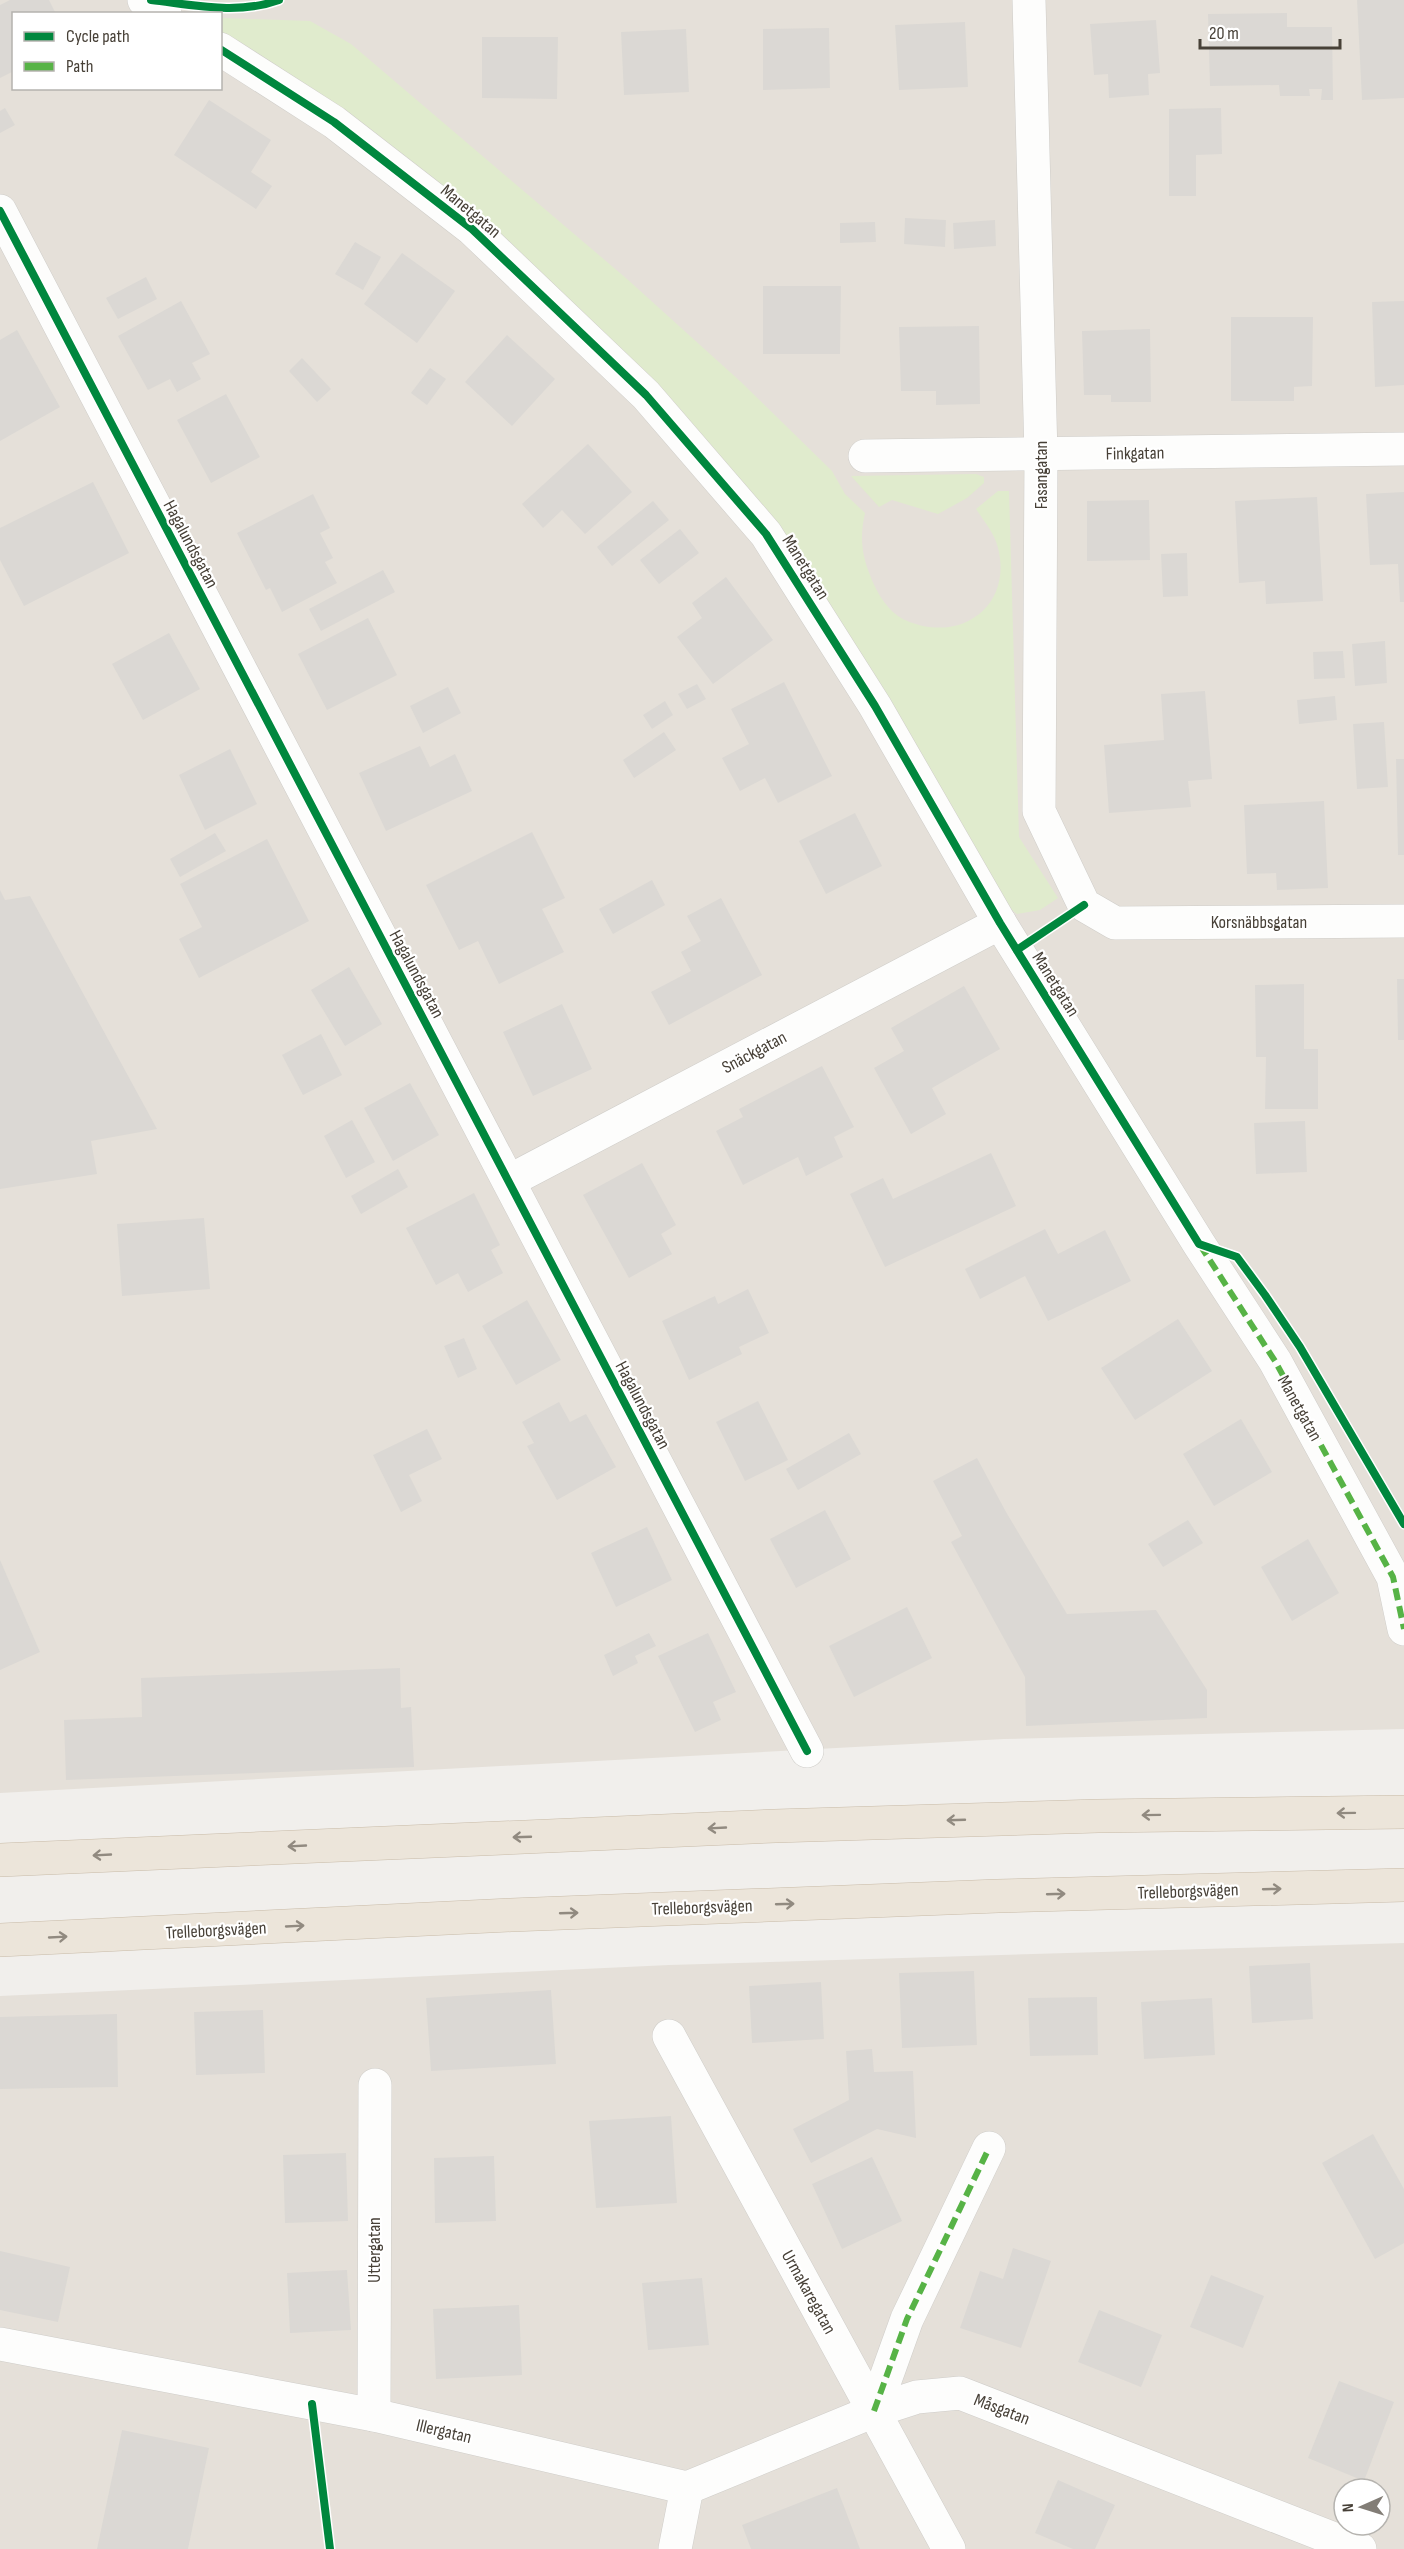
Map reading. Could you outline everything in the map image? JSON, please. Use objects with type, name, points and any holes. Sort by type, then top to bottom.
[{"type":"highway","points":[[0,1860],[787,1825],[1098,1816],[1404,1812]]},
{"type":"highway","name":"Trelleborgsvägen","points":[[0,1940],[511,1915],[998,1896],[1404,1885]]},
{"type":"street","points":[[144,0],[162,12]]},
{"type":"street","name":"Fasangatan","points":[[1029,0],[1041,455],[1039,811],[1084,905],[1115,923]]},
{"type":"street","name":"Manetgatan","points":[[222,50],[334,122],[472,229],[646,395],[766,534],[875,706],[1000,923],[1199,1244],[1275,1361],[1393,1577],[1404,1629]]},
{"type":"street","name":"Hagalundsgatan","points":[[0,211],[807,1751]]},
{"type":"street","name":"Finkgatan","points":[[865,456],[1404,449]]},
{"type":"street","name":"Korsnäbbsgatan","points":[[1115,923],[1404,921]]},
{"type":"street","name":"Snäckgatan","points":[[509,1181],[1000,923]]},
{"type":"street","name":"Urmakaregatan","points":[[669,2036],[949,2549]]},
{"type":"street","name":"Uttergatan","points":[[374,2415],[375,2085]]},
{"type":"street","points":[[675,2549],[687,2487],[874,2411],[907,2319],[989,2148]]},
{"type":"street","name":"Illergatan","points":[[0,2344],[374,2415],[687,2487]]},
{"type":"street","name":"Måsgatan","points":[[874,2411],[917,2397],[960,2393],[1360,2549]]},
{"type":"shaded area","points":[[0,0],[1404,0],[1404,1729],[1004,1739],[0,1793]]},
{"type":"shaded area","points":[[1404,1943],[1404,2549],[0,2549],[0,1996],[669,1965]]},
{"type":"green space","points":[[222,18],[310,21],[351,44],[627,279],[741,382],[832,471],[845,494],[865,513],[862,544],[867,567],[881,597],[901,618],[923,626],[941,628],[958,625],[984,610],[999,583],[1001,566],[994,538],[976,509],[998,491],[1009,491],[1019,837],[1058,898],[1040,910],[1017,914],[1004,904],[679,421],[222,39]]},
{"type":"green space","points":[[976,474],[984,477],[984,483],[967,498],[938,514],[892,500],[879,507],[851,476]]},
{"type":"building","points":[[10,0],[49,0],[55,12],[12,12],[12,72],[0,78],[0,5]]},
{"type":"building","points":[[1357,0],[1404,0],[1404,98],[1362,100]]},
{"type":"building","points":[[1287,13],[1287,27],[1332,27],[1333,100],[1321,100],[1322,89],[1309,89],[1310,96],[1280,96],[1279,85],[1210,86],[1208,14]]},
{"type":"building","points":[[1156,20],[1160,73],[1148,74],[1149,95],[1109,98],[1108,74],[1094,75],[1090,24]]},
{"type":"building","points":[[965,22],[968,87],[899,90],[895,25]]},
{"type":"building","points":[[829,28],[830,88],[763,90],[763,29]]},
{"type":"building","points":[[686,29],[689,92],[624,95],[621,32]]},
{"type":"building","points":[[482,37],[558,37],[557,99],[482,98]]},
{"type":"building","points":[[209,100],[271,140],[251,172],[272,186],[256,209],[174,155]]},
{"type":"building","points":[[5,108],[15,125],[0,133],[0,111]]},
{"type":"building","points":[[1221,108],[1222,154],[1196,155],[1196,196],[1169,196],[1169,109]]},
{"type":"building","points":[[905,218],[946,220],[945,247],[904,244]]},
{"type":"building","points":[[995,220],[996,246],[954,249],[953,223]]},
{"type":"building","points":[[875,222],[876,242],[840,243],[840,223]]},
{"type":"building","points":[[355,242],[381,257],[363,290],[335,274]]},
{"type":"building","points":[[402,253],[455,291],[417,343],[364,304]]},
{"type":"building","points":[[146,277],[157,299],[118,319],[106,298]]},
{"type":"building","points":[[763,286],[841,286],[840,354],[763,354]]},
{"type":"building","points":[[181,301],[210,354],[192,363],[201,379],[177,392],[170,379],[148,390],[118,336]]},
{"type":"building","points":[[1404,301],[1404,385],[1375,387],[1372,302]]},
{"type":"building","points":[[1231,317],[1313,317],[1312,386],[1294,387],[1294,401],[1231,401]]},
{"type":"building","points":[[979,326],[980,404],[936,405],[936,391],[901,391],[899,327]]},
{"type":"building","points":[[1150,329],[1151,402],[1111,402],[1111,395],[1084,395],[1082,331]]},
{"type":"building","points":[[17,330],[60,407],[0,441],[0,340]]},
{"type":"building","points":[[507,335],[555,379],[512,426],[465,382]]},
{"type":"building","points":[[302,358],[331,389],[317,402],[289,371]]},
{"type":"building","points":[[430,368],[446,379],[427,405],[411,393]]},
{"type":"building","points":[[226,394],[260,457],[211,483],[177,420]]},
{"type":"building","points":[[588,444],[632,492],[585,534],[562,510],[543,528],[522,504]]},
{"type":"building","points":[[93,482],[129,553],[24,606],[0,560],[0,528]]},
{"type":"building","points":[[1404,492],[1404,602],[1400,602],[1398,564],[1370,565],[1366,494]]},
{"type":"building","points":[[313,494],[330,528],[320,533],[333,558],[325,562],[337,583],[282,612],[270,588],[266,590],[237,533]]},
{"type":"building","points":[[1317,497],[1323,601],[1266,604],[1265,581],[1239,583],[1235,501]]},
{"type":"building","points":[[1149,500],[1150,560],[1087,561],[1087,501]]},
{"type":"building","points":[[653,501],[669,520],[612,566],[597,547]]},
{"type":"building","points":[[680,529],[699,553],[659,584],[640,560]]},
{"type":"building","points":[[1187,553],[1188,596],[1163,597],[1161,554]]},
{"type":"building","points":[[383,570],[395,592],[321,631],[309,609]]},
{"type":"building","points":[[726,577],[773,640],[713,684],[677,637],[702,618],[692,603]]},
{"type":"building","points":[[368,618],[397,675],[327,710],[298,654]]},
{"type":"building","points":[[169,633],[200,689],[143,720],[112,664]]},
{"type":"building","points":[[1385,641],[1387,683],[1355,686],[1352,644]]},
{"type":"building","points":[[1343,651],[1345,678],[1314,679],[1313,652]]},
{"type":"building","points":[[784,682],[832,776],[778,803],[765,778],[740,791],[722,758],[749,744],[731,709]]},
{"type":"building","points":[[697,684],[706,699],[687,709],[678,694]]},
{"type":"building","points":[[448,687],[461,713],[423,733],[410,706]]},
{"type":"building","points":[[1205,691],[1212,779],[1188,781],[1191,807],[1109,813],[1104,745],[1164,740],[1161,694]]},
{"type":"building","points":[[1335,696],[1337,720],[1299,724],[1297,700]]},
{"type":"building","points":[[665,701],[673,715],[652,729],[643,715]]},
{"type":"building","points":[[1384,722],[1388,787],[1357,789],[1353,724]]},
{"type":"building","points":[[664,732],[676,750],[634,778],[623,760]]},
{"type":"building","points":[[420,746],[430,767],[455,754],[472,791],[386,831],[359,773]]},
{"type":"building","points":[[230,749],[257,804],[205,830],[179,775]]},
{"type":"building","points":[[1396,759],[1404,759],[1404,855],[1398,855]]},
{"type":"building","points":[[1324,801],[1328,888],[1277,890],[1276,873],[1247,874],[1244,805]]},
{"type":"building","points":[[855,813],[882,866],[826,894],[799,841]]},
{"type":"building","points":[[532,832],[565,898],[542,909],[564,952],[499,984],[478,941],[459,950],[426,885]]},
{"type":"building","points":[[215,833],[226,851],[180,877],[170,859]]},
{"type":"building","points":[[267,839],[309,921],[199,978],[179,939],[202,927],[180,884]]},
{"type":"building","points":[[652,880],[665,905],[613,934],[599,909]]},
{"type":"building","points":[[0,890],[5,900],[30,896],[157,1129],[91,1141],[97,1174],[0,1189]]},
{"type":"building","points":[[721,898],[762,975],[669,1025],[651,992],[691,971],[681,952],[701,941],[687,916]]},
{"type":"building","points":[[349,967],[382,1024],[345,1046],[311,990]]},
{"type":"building","points":[[1397,979],[1404,979],[1404,1040],[1398,1040]]},
{"type":"building","points":[[1304,984],[1304,1049],[1318,1049],[1318,1109],[1265,1109],[1266,1057],[1256,1057],[1255,985]]},
{"type":"building","points":[[964,986],[1000,1049],[932,1088],[946,1114],[911,1134],[874,1068],[904,1051],[891,1028]]},
{"type":"building","points":[[562,1004],[592,1069],[533,1096],[503,1032]]},
{"type":"building","points":[[321,1034],[342,1075],[303,1095],[282,1055]]},
{"type":"building","points":[[822,1066],[854,1127],[834,1137],[843,1157],[806,1176],[798,1157],[743,1185],[716,1131],[743,1117],[739,1109]]},
{"type":"building","points":[[410,1083],[439,1135],[393,1161],[364,1108]]},
{"type":"building","points":[[352,1120],[375,1162],[346,1178],[324,1136]]},
{"type":"building","points":[[1305,1121],[1307,1172],[1256,1174],[1254,1123]]},
{"type":"building","points":[[991,1153],[1016,1206],[885,1267],[850,1194],[883,1178],[893,1199]]},
{"type":"building","points":[[642,1163],[676,1225],[661,1234],[672,1254],[629,1278],[583,1195]]},
{"type":"building","points":[[398,1169],[408,1187],[361,1214],[351,1196]]},
{"type":"building","points":[[474,1193],[500,1245],[491,1250],[503,1273],[468,1292],[458,1273],[436,1285],[406,1228]]},
{"type":"building","points":[[204,1218],[210,1289],[122,1296],[117,1224]]},
{"type":"building","points":[[1045,1229],[1058,1254],[1105,1230],[1131,1281],[1048,1321],[1025,1276],[980,1299],[965,1269]]},
{"type":"building","points":[[748,1289],[769,1333],[739,1347],[742,1354],[689,1380],[662,1321],[715,1296],[718,1304]]},
{"type":"building","points":[[527,1300],[561,1360],[516,1385],[482,1326]]},
{"type":"building","points":[[1178,1319],[1212,1371],[1135,1420],[1101,1368]]},
{"type":"building","points":[[464,1338],[477,1369],[458,1378],[444,1346]]},
{"type":"building","points":[[758,1401],[788,1460],[745,1481],[716,1422]]},
{"type":"building","points":[[559,1402],[570,1422],[586,1414],[616,1467],[557,1500],[527,1446],[534,1443],[522,1422]]},
{"type":"building","points":[[1241,1419],[1272,1472],[1214,1506],[1183,1454]]},
{"type":"building","points":[[427,1429],[442,1459],[409,1475],[422,1501],[401,1512],[373,1455]]},
{"type":"building","points":[[849,1433],[861,1454],[798,1490],[786,1469]]},
{"type":"building","points":[[977,1458],[1006,1512],[1067,1614],[1156,1610],[1207,1690],[1207,1718],[1026,1726],[1025,1677],[951,1542],[962,1536],[933,1481]]},
{"type":"building","points":[[825,1510],[851,1559],[796,1588],[770,1539]]},
{"type":"building","points":[[1188,1520],[1203,1543],[1163,1567],[1148,1544]]},
{"type":"building","points":[[647,1527],[672,1580],[616,1607],[591,1553]]},
{"type":"building","points":[[1308,1539],[1339,1593],[1292,1621],[1261,1567]]},
{"type":"building","points":[[0,1560],[40,1652],[0,1670]]},
{"type":"building","points":[[907,1607],[932,1658],[854,1697],[829,1646]]},
{"type":"building","points":[[649,1633],[656,1646],[635,1656],[638,1663],[613,1676],[604,1655]]},
{"type":"building","points":[[708,1633],[736,1692],[713,1702],[721,1720],[695,1732],[658,1656]]},
{"type":"building","points":[[400,1668],[401,1708],[411,1707],[414,1767],[66,1780],[64,1720],[142,1717],[141,1678]]},
{"type":"building","points":[[1310,1963],[1313,2019],[1252,2023],[1249,1966]]},
{"type":"building","points":[[974,1971],[977,2045],[902,2048],[899,1973]]},
{"type":"building","points":[[821,1982],[824,2039],[752,2043],[749,1986]]},
{"type":"building","points":[[551,1990],[556,2064],[431,2071],[426,1998]]},
{"type":"building","points":[[1097,1997],[1098,2055],[1030,2056],[1028,1998]]},
{"type":"building","points":[[1212,1998],[1215,2055],[1144,2059],[1141,2002]]},
{"type":"building","points":[[263,2010],[265,2073],[196,2075],[194,2012]]},
{"type":"building","points":[[117,2014],[118,2087],[0,2089],[0,2017]]},
{"type":"building","points":[[872,2049],[874,2072],[913,2071],[916,2138],[877,2129],[811,2163],[793,2129],[849,2100],[846,2051]]},
{"type":"building","points":[[671,2116],[677,2203],[596,2208],[589,2121]]},
{"type":"building","points":[[1373,2134],[1404,2189],[1404,2243],[1375,2259],[1322,2163]]},
{"type":"building","points":[[346,2153],[348,2221],[285,2223],[283,2155]]},
{"type":"building","points":[[494,2156],[496,2221],[435,2223],[434,2158]]},
{"type":"building","points":[[872,2157],[902,2221],[842,2249],[812,2184]]},
{"type":"building","points":[[1013,2248],[1051,2261],[1021,2348],[960,2328],[980,2271],[1003,2279]]},
{"type":"building","points":[[0,2251],[70,2267],[58,2322],[0,2310]]},
{"type":"building","points":[[347,2270],[351,2330],[290,2333],[287,2273]]},
{"type":"building","points":[[1211,2275],[1264,2296],[1243,2348],[1190,2327]]},
{"type":"building","points":[[702,2278],[709,2345],[648,2350],[642,2283]]},
{"type":"building","points":[[519,2305],[522,2375],[436,2379],[433,2309]]},
{"type":"building","points":[[1099,2310],[1162,2335],[1141,2387],[1078,2362]]},
{"type":"building","points":[[1339,2381],[1394,2402],[1366,2477],[1354,2477],[1308,2458]]},
{"type":"building","points":[[122,2430],[209,2448],[188,2549],[97,2549]]},
{"type":"building","points":[[1058,2480],[1115,2505],[1095,2549],[1073,2549],[1035,2533]]},
{"type":"building","points":[[837,2488],[860,2549],[751,2549],[742,2525]]},
{"type":"marked path","points":[[1200,1245],[1275,1361],[1393,1577],[1404,1629]]},
{"type":"marked path","points":[[874,2411],[907,2319],[989,2148]]},
{"type":"cycle path","points":[[151,0],[216,8],[248,7],[279,0]]},
{"type":"cycle path","points":[[222,50],[334,122],[472,229],[646,395],[766,534],[875,706],[1000,923],[1199,1244],[1237,1257],[1265,1295],[1300,1347],[1404,1524]]},
{"type":"cycle path","points":[[0,211],[807,1751]]},
{"type":"cycle path","points":[[1017,950],[1084,905]]},
{"type":"cycle path","points":[[312,2404],[330,2549]]}]
